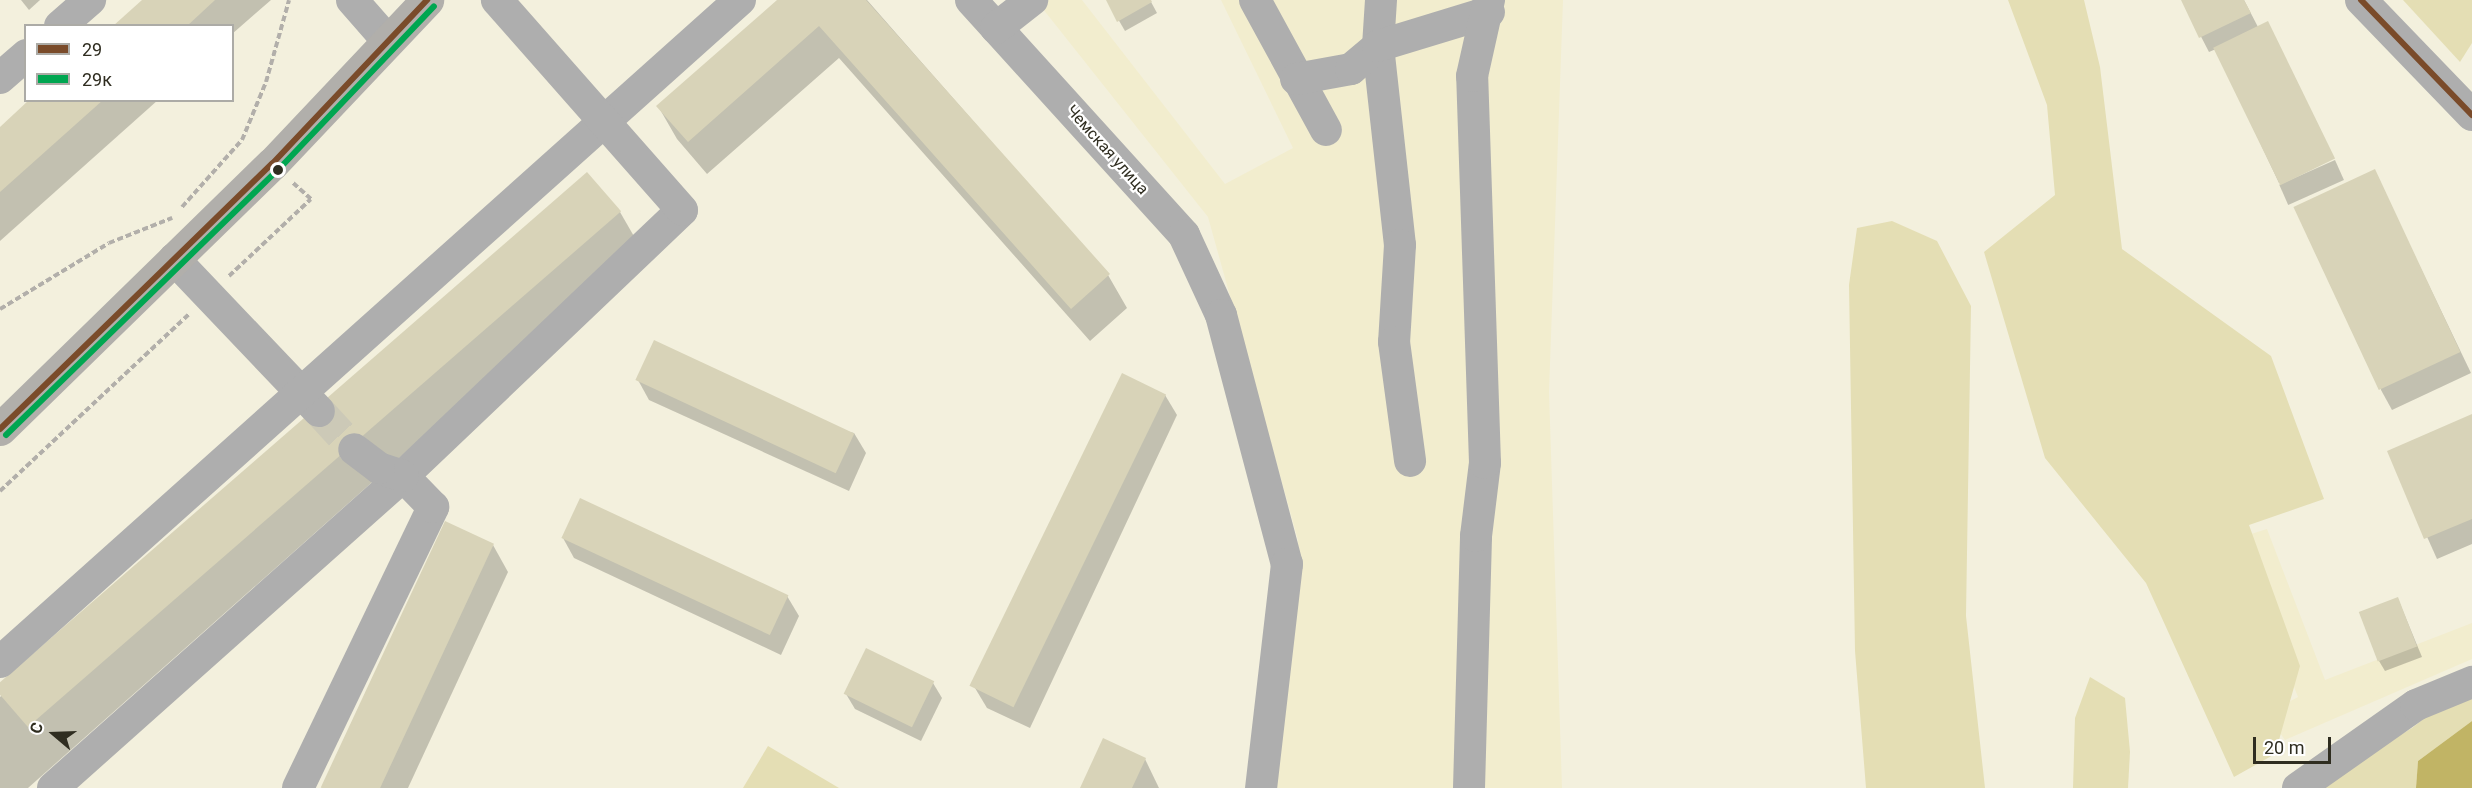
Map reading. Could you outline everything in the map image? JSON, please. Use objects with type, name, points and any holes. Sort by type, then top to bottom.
[{"type":"main road","points":[[0,429],[174,259],[427,0]]},
{"type":"street","points":[[62,24],[90,0]]},
{"type":"street","points":[[352,0],[388,41]]},
{"type":"street","points":[[53,788],[403,476],[682,210],[497,0]]},
{"type":"street","points":[[0,662],[311,403],[604,121],[740,0]]},
{"type":"street","name":"Чемская улица","points":[[971,0],[1184,235],[1221,315],[1287,564],[1262,788]]},
{"type":"street","points":[[996,28],[1032,0]]},
{"type":"street","points":[[1256,0],[1296,79],[1326,130]]},
{"type":"street","points":[[1381,0],[1378,46],[1400,245],[1394,342],[1410,461]]},
{"type":"street","points":[[2361,0],[2472,115]]},
{"type":"street","points":[[1296,79],[1352,69],[1378,46],[1489,6]]},
{"type":"street","points":[[1469,788],[1476,536],[1485,463],[1472,76],[1489,6]]},
{"type":"street","points":[[0,78],[24,58]]},
{"type":"street","points":[[174,259],[211,293],[311,403]]},
{"type":"street","points":[[298,788],[433,507],[403,476],[379,468],[354,449]]},
{"type":"street","points":[[2298,788],[2416,705],[2472,682]]},
{"type":"path","points":[[242,140],[266,82],[289,0]]},
{"type":"path","points":[[0,491],[311,200]]},
{"type":"path","points":[[0,309],[109,243],[173,217]]},
{"type":"shaded area","points":[[1044,0],[1082,0],[1225,184],[1293,148],[1221,0],[1563,0],[1549,392],[1562,788],[1266,788],[1291,665],[1298,540],[1208,217],[1039,4]]},
{"type":"shaded area","points":[[2008,0],[2084,0],[2100,67],[2122,249],[2271,356],[2324,499],[2249,525],[2300,666],[2275,754],[2234,777],[2146,583],[2045,458],[1984,252],[2055,195],[2047,105]]},
{"type":"shaded area","points":[[2403,0],[2472,0],[2472,43],[2460,62]]},
{"type":"shaded area","points":[[1892,221],[1937,241],[1971,306],[1966,616],[1985,788],[1866,788],[1855,651],[1849,285],[1857,228]]},
{"type":"shaded area","points":[[2267,529],[2325,680],[2472,623],[2472,659],[2285,740],[2267,714],[2298,697],[2235,539]]},
{"type":"shaded area","points":[[2090,677],[2125,698],[2130,752],[2128,788],[2073,788],[2075,718]]},
{"type":"shaded area","points":[[2472,690],[2472,721],[2418,761],[2416,788],[2310,788],[2412,728],[2446,701]]},
{"type":"shaded area","points":[[2472,721],[2472,788],[2416,788],[2418,761]]},
{"type":"shaded area","points":[[768,746],[839,788],[743,788]]},
{"type":"building","points":[[142,0],[215,0],[189,24],[115,24]]},
{"type":"building","points":[[777,0],[866,0],[1110,274],[1071,309],[819,26],[688,142],[656,106]]},
{"type":"building","points":[[1106,0],[1151,0],[1152,2],[1117,22]]},
{"type":"building","points":[[2181,0],[2244,0],[2251,13],[2199,38]]},
{"type":"building","points":[[2268,21],[2335,159],[2280,185],[2213,48]]},
{"type":"building","points":[[27,102],[101,102],[0,192],[0,127]]},
{"type":"building","points":[[2375,169],[2460,352],[2379,390],[2293,207]]},
{"type":"building","points":[[587,172],[621,211],[28,727],[0,695],[0,682]]},
{"type":"building","points":[[654,340],[854,433],[836,473],[635,380]]},
{"type":"building","points":[[1122,373],[1166,394],[1013,707],[969,686]]},
{"type":"building","points":[[2472,414],[2472,519],[2424,539],[2387,451]]},
{"type":"building","points":[[580,498],[788,595],[770,635],[561,538]]},
{"type":"building","points":[[445,521],[494,544],[380,788],[321,787]]},
{"type":"building","points":[[2398,597],[2417,646],[2378,662],[2359,612]]},
{"type":"building","points":[[866,648],[934,681],[912,727],[844,694]]},
{"type":"building","points":[[1103,738],[1146,758],[1132,788],[1080,788]]},
{"type":"tunnel","points":[[319,411],[354,449]]},
{"type":"transit line","name":"29","points":[[0,429],[272,164],[427,0]]},
{"type":"transit line","name":"29","points":[[2361,0],[2472,115]]},
{"type":"transit line","name":"29к","points":[[6,435],[278,170],[434,6]]}]
